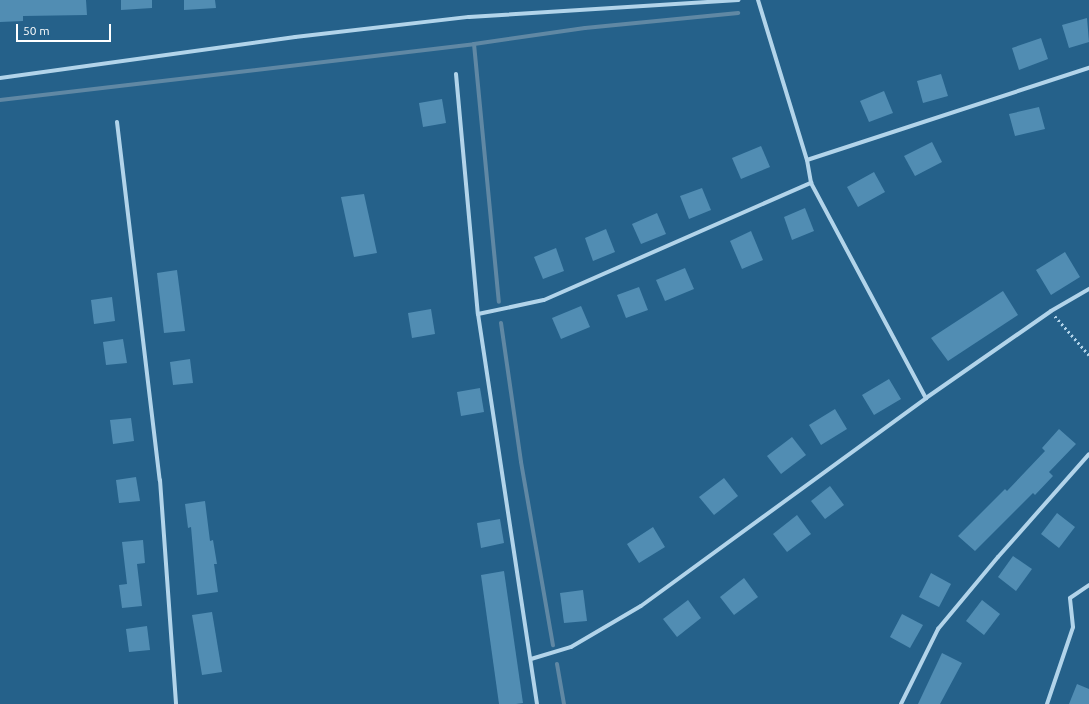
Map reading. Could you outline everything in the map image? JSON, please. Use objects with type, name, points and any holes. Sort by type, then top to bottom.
[{"type":"street","points":[[0,78],[295,37],[469,17],[738,0]]},
{"type":"street","points":[[758,0],[807,160],[811,183],[926,398]]},
{"type":"street","points":[[807,160],[1089,68]]},
{"type":"street","points":[[456,74],[478,314],[538,704]]},
{"type":"street","points":[[117,122],[160,480],[176,704]]},
{"type":"street","points":[[478,314],[544,300],[811,183]]},
{"type":"street","points":[[531,659],[571,647],[641,606],[926,398],[1051,311],[1089,289]]},
{"type":"street","points":[[901,704],[938,629],[998,557],[1089,454]]},
{"type":"street","points":[[1047,704],[1073,627],[1070,598],[1089,585]]},
{"type":"path","points":[[1051,311],[1089,355]]},
{"type":"building","points":[[0,0],[86,0],[87,15],[23,16],[23,21],[0,22]]},
{"type":"building","points":[[121,0],[152,0],[152,8],[121,10]]},
{"type":"building","points":[[184,0],[215,0],[216,8],[184,10]]},
{"type":"building","points":[[1087,18],[1089,42],[1069,48],[1062,25]]},
{"type":"building","points":[[1041,38],[1048,59],[1019,70],[1012,48]]},
{"type":"building","points":[[941,74],[948,96],[923,103],[917,81]]},
{"type":"building","points":[[884,91],[893,113],[869,122],[860,101]]},
{"type":"building","points":[[442,99],[446,123],[423,127],[419,103]]},
{"type":"building","points":[[1039,107],[1045,129],[1015,136],[1009,114]]},
{"type":"building","points":[[932,142],[942,162],[915,176],[904,156]]},
{"type":"building","points":[[761,146],[770,167],[741,179],[732,158]]},
{"type":"building","points":[[874,172],[885,192],[858,207],[847,187]]},
{"type":"building","points":[[702,188],[711,210],[689,219],[680,196]]},
{"type":"building","points":[[364,194],[377,253],[354,257],[341,197]]},
{"type":"building","points":[[805,208],[814,231],[792,240],[784,217]]},
{"type":"building","points":[[657,213],[666,234],[641,244],[632,224]]},
{"type":"building","points":[[606,229],[615,252],[593,261],[585,238]]},
{"type":"building","points":[[751,231],[763,260],[742,269],[730,241]]},
{"type":"building","points":[[556,248],[564,271],[543,279],[534,257]]},
{"type":"building","points":[[1065,252],[1080,277],[1051,295],[1036,270]]},
{"type":"building","points":[[685,268],[694,289],[665,301],[656,280]]},
{"type":"building","points":[[177,270],[185,331],[164,333],[157,273]]},
{"type":"building","points":[[639,287],[648,310],[626,318],[617,295]]},
{"type":"building","points":[[1003,291],[1018,315],[948,361],[931,338]]},
{"type":"building","points":[[112,297],[115,321],[94,324],[91,300]]},
{"type":"building","points":[[581,306],[590,327],[561,339],[552,318]]},
{"type":"building","points":[[431,309],[435,334],[412,338],[408,313]]},
{"type":"building","points":[[123,339],[127,363],[106,365],[103,342]]},
{"type":"building","points":[[190,359],[193,383],[173,385],[170,362]]},
{"type":"building","points":[[889,379],[901,399],[874,415],[862,395]]},
{"type":"building","points":[[480,388],[484,412],[461,416],[457,392]]},
{"type":"building","points":[[835,409],[847,429],[821,445],[809,425]]},
{"type":"building","points":[[131,418],[134,441],[113,444],[110,420]]},
{"type":"building","points":[[1059,429],[1076,444],[1049,472],[1053,476],[1035,495],[1033,493],[975,551],[958,536],[1005,489],[1007,491],[1045,451],[1042,448]]},
{"type":"building","points":[[792,437],[806,455],[781,474],[767,456]]},
{"type":"building","points":[[136,477],[140,501],[119,503],[116,480]]},
{"type":"building","points":[[724,478],[738,496],[714,515],[699,497]]},
{"type":"building","points":[[830,486],[844,505],[825,519],[811,501]]},
{"type":"building","points":[[205,501],[210,541],[213,540],[217,564],[214,564],[218,592],[197,595],[191,527],[188,528],[185,504]]},
{"type":"building","points":[[1057,513],[1075,527],[1059,548],[1041,534]]},
{"type":"building","points":[[797,515],[811,534],[787,552],[773,534]]},
{"type":"building","points":[[500,519],[504,543],[481,548],[477,523]]},
{"type":"building","points":[[653,527],[665,547],[639,563],[627,544]]},
{"type":"building","points":[[143,540],[145,563],[137,564],[142,606],[122,608],[119,585],[127,584],[122,542]]},
{"type":"building","points":[[1013,556],[1032,569],[1016,591],[998,577]]},
{"type":"building","points":[[504,571],[523,703],[516,704],[499,704],[481,575]]},
{"type":"building","points":[[931,573],[951,584],[939,607],[919,597]]},
{"type":"building","points":[[744,578],[758,597],[734,615],[720,597]]},
{"type":"building","points":[[583,590],[587,621],[564,623],[560,593]]},
{"type":"building","points":[[688,600],[701,618],[677,637],[663,619]]},
{"type":"building","points":[[982,600],[1000,614],[984,635],[966,621]]},
{"type":"building","points":[[212,612],[222,672],[202,675],[192,615]]},
{"type":"building","points":[[902,614],[923,625],[910,648],[890,637]]},
{"type":"building","points":[[147,626],[150,650],[129,652],[126,629]]},
{"type":"building","points":[[942,653],[962,663],[940,704],[918,704]]},
{"type":"building","points":[[1077,684],[1089,689],[1089,704],[1069,704]]},
{"type":"waterway","points":[[0,100],[474,44],[585,28],[738,13]]},
{"type":"waterway","points":[[474,44],[499,302]]},
{"type":"waterway","points":[[501,323],[521,462],[553,645]]},
{"type":"waterway","points":[[557,664],[564,704]]}]
